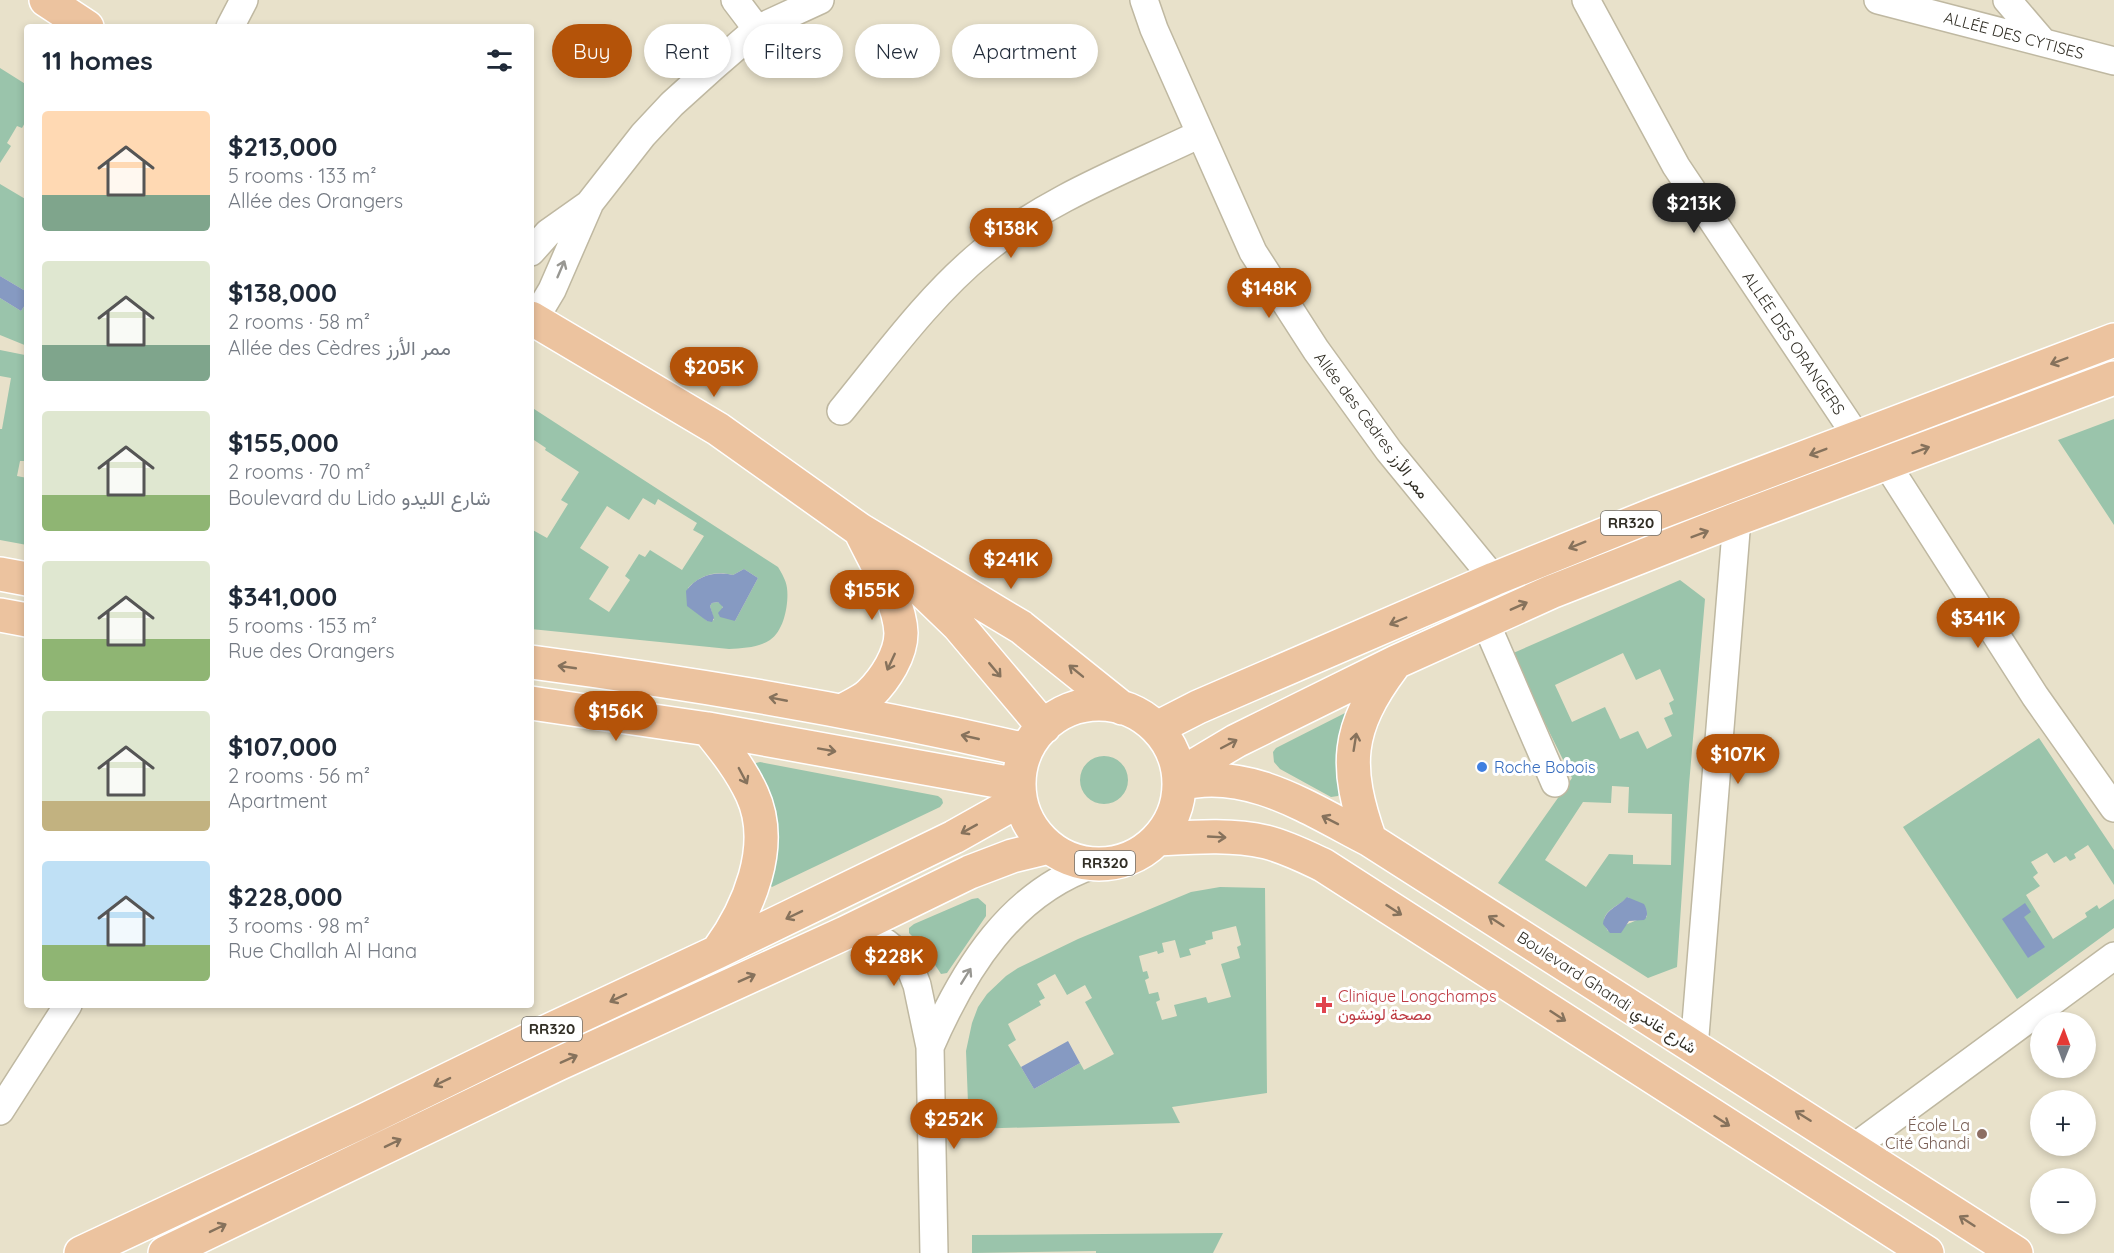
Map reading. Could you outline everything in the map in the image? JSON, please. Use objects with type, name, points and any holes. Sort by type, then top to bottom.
[{"type":"main road","points":[[46,0],[82,24]]},
{"type":"main road","points":[[534,322],[718,429],[860,530],[1022,627],[1122,708]]},
{"type":"main road","name":"RR320","points":[[1156,728],[1198,707],[1494,579],[1655,514],[2114,340]]},
{"type":"main road","name":"RR320","points":[[1179,779],[1236,741],[1396,662],[1551,592],[1737,519],[2114,378]]},
{"type":"main road","points":[[842,711],[868,695],[886,673],[893,662],[901,634],[897,612],[860,530]]},
{"type":"main road","points":[[860,530],[958,625],[1035,738]]},
{"type":"main road","points":[[0,574],[24,578]]},
{"type":"main road","points":[[0,615],[24,619]]},
{"type":"main road","points":[[534,662],[678,682],[842,711],[1035,738]]},
{"type":"main road","points":[[1370,840],[1355,787],[1354,747],[1367,705],[1396,662]]},
{"type":"main road","points":[[534,703],[708,729],[1019,793],[1020,767],[1035,738]]},
{"type":"main road","name":"RR320","points":[[81,1253],[365,1120],[535,1036],[717,952],[954,837],[1019,793],[1031,826],[1049,847],[1072,860],[1096,864],[1119,862],[1141,853],[1159,839],[1176,806],[1179,779],[1172,750],[1156,728],[1140,716],[1122,708],[1102,704],[1082,706],[1061,714],[1035,738]]},
{"type":"main road","points":[[708,729],[735,762],[753,795],[760,834],[756,873],[744,910],[717,952]]},
{"type":"main road","name":"Boulevard Ghandi شارع غاندي","points":[[1179,779],[1212,778],[1251,783],[1288,798],[1370,840],[2016,1253]]},
{"type":"main road","points":[[1159,839],[1201,836],[1266,842],[1323,865],[1927,1253]]},
{"type":"main road","name":"RR320","points":[[165,1253],[558,1064],[845,933],[970,872],[1012,856],[1049,847]]},
{"type":"street","points":[[232,24],[244,0]]},
{"type":"street","points":[[735,0],[753,24]]},
{"type":"street","points":[[768,24],[820,0]]},
{"type":"street","name":"Allée des Cèdres ممر الأرز","points":[[1144,0],[1154,29],[1252,252],[1316,350],[1389,451],[1494,579]]},
{"type":"street","name":"ALLÉE DES ORANGERS","points":[[1586,0],[1676,166],[1857,437]]},
{"type":"street","name":"ALLÉE DES CYTISES","points":[[1878,0],[2114,61]]},
{"type":"street","points":[[2007,0],[2043,42]]},
{"type":"street","points":[[534,318],[552,290],[589,204],[643,135],[672,104],[743,41]]},
{"type":"street","points":[[841,411],[928,304],[985,250],[1027,220],[1074,194],[1200,134]]},
{"type":"street","points":[[534,249],[548,233],[589,204]]},
{"type":"street","points":[[1886,463],[2035,696],[2114,808]]},
{"type":"street","points":[[1694,1048],[1737,519]]},
{"type":"street","points":[[1485,621],[1555,783]]},
{"type":"street","points":[[930,1047],[955,995],[998,932],[1044,889],[1075,871],[1096,864]]},
{"type":"street","points":[[845,933],[886,943],[910,967],[917,985],[930,1047],[934,1253]]},
{"type":"street","points":[[1853,1148],[2114,956]]},
{"type":"street","points":[[0,1112],[66,1008]]},
{"type":"green space","points":[[0,68],[24,83],[24,124],[22,128],[17,126],[7,143],[11,146],[0,163]]},
{"type":"green space","points":[[0,184],[24,198],[24,290],[0,276]]},
{"type":"green space","points":[[0,298],[21,311],[24,306],[24,345],[0,335]]},
{"type":"green space","points":[[0,350],[24,355],[24,461],[20,461],[17,476],[24,477],[24,544],[0,540],[0,429],[2,429],[11,378],[0,376]]},
{"type":"green space","points":[[534,409],[778,567],[784,577],[787,602],[782,624],[775,636],[755,646],[729,649],[534,629],[534,531],[547,538],[568,504],[561,500],[579,472],[545,450],[546,448],[534,440]],"holes":[[[643,498],[655,505],[658,499],[697,523],[693,530],[704,536],[682,570],[650,550],[645,557],[639,554],[625,576],[630,580],[609,612],[589,599],[609,567],[580,548],[607,506],[629,520]],[[744,569],[758,578],[735,621],[722,610],[723,605],[718,602],[710,606],[714,620],[707,621],[700,614],[688,588],[709,575],[721,573],[733,575]]]},
{"type":"green space","points":[[2114,419],[2114,525],[2058,440]]},
{"type":"green space","points":[[1680,580],[1705,599],[1689,785],[1677,967],[1648,978],[1498,883],[1572,778],[1511,654]],"holes":[[[1623,653],[1636,680],[1660,669],[1674,700],[1669,703],[1673,714],[1664,718],[1672,736],[1647,749],[1638,731],[1620,739],[1605,707],[1572,722],[1555,685]],[[1612,786],[1629,787],[1628,813],[1672,814],[1671,865],[1633,864],[1633,855],[1609,854],[1586,887],[1545,860],[1583,802],[1611,803]],[[1628,897],[1631,901],[1646,908],[1647,917],[1608,931],[1604,920],[1609,911]]]},
{"type":"green space","points":[[1347,714],[1341,792],[1338,796],[1331,797],[1280,769],[1274,762],[1273,752],[1276,748]]},
{"type":"green space","points":[[2039,738],[2114,850],[2114,885],[2088,845],[2074,854],[2076,858],[2070,861],[2066,856],[2054,863],[2047,853],[2031,862],[2038,873],[2033,877],[2040,886],[2026,895],[2053,939],[2087,917],[2085,913],[2097,905],[2099,909],[2114,899],[2114,928],[2017,999],[1903,827]]},
{"type":"green space","points":[[1099,756],[1109,756],[1121,763],[1128,775],[1128,785],[1121,797],[1109,804],[1099,804],[1084,793],[1080,785],[1080,775],[1091,760]]},
{"type":"green space","points":[[760,762],[938,796],[943,803],[940,807],[772,887],[755,766]]},
{"type":"green space","points":[[1220,887],[1265,888],[1267,1093],[1172,1107],[1180,1123],[969,1129],[966,1051],[972,1023],[978,1007],[987,994],[1018,968],[1078,939],[1191,892]],"holes":[[[1236,926],[1241,945],[1237,947],[1240,958],[1221,964],[1231,997],[1208,1003],[1206,997],[1174,1005],[1177,1016],[1162,1020],[1156,1002],[1160,1000],[1158,992],[1149,994],[1145,980],[1149,978],[1147,971],[1143,972],[1139,956],[1157,951],[1158,954],[1164,952],[1162,943],[1175,940],[1180,958],[1191,955],[1189,949],[1206,944],[1205,941],[1213,939],[1212,932]],[[1055,974],[1067,995],[1085,985],[1092,998],[1085,1002],[1114,1054],[1084,1070],[1080,1063],[1034,1089],[1008,1045],[1016,1040],[1008,1024],[1041,1005],[1039,1001],[1045,998],[1037,984]]]},
{"type":"green space","points":[[978,898],[986,905],[986,916],[947,973],[941,974],[924,948],[909,933],[909,928]]},
{"type":"green space","points":[[1223,1233],[1213,1253],[1096,1253],[1096,1251],[972,1253],[972,1235]]},
{"type":"water","points":[[0,276],[24,290],[24,306],[21,311],[0,298]]},
{"type":"water","points":[[744,569],[758,578],[735,621],[720,617],[718,613],[723,607],[718,602],[710,606],[714,618],[712,622],[707,621],[687,606],[686,591],[696,581],[713,574],[733,575]]},
{"type":"water","points":[[1627,897],[1644,904],[1647,917],[1644,920],[1629,921],[1621,933],[1610,933],[1603,924],[1604,919]]},
{"type":"water","points":[[2025,903],[2031,912],[2024,917],[2045,947],[2028,958],[2002,919]]},
{"type":"water","points":[[1068,1041],[1080,1063],[1034,1089],[1021,1067]]},
{"type":"place","name":"Roche Bobois","points":[[1482,767]]},
{"type":"place","name":"Clinique Longchamps مصحة لونشون","points":[[1324,1005]]},
{"type":"place","name":"École La Cité Ghandi","points":[[1982,1134]]}]
